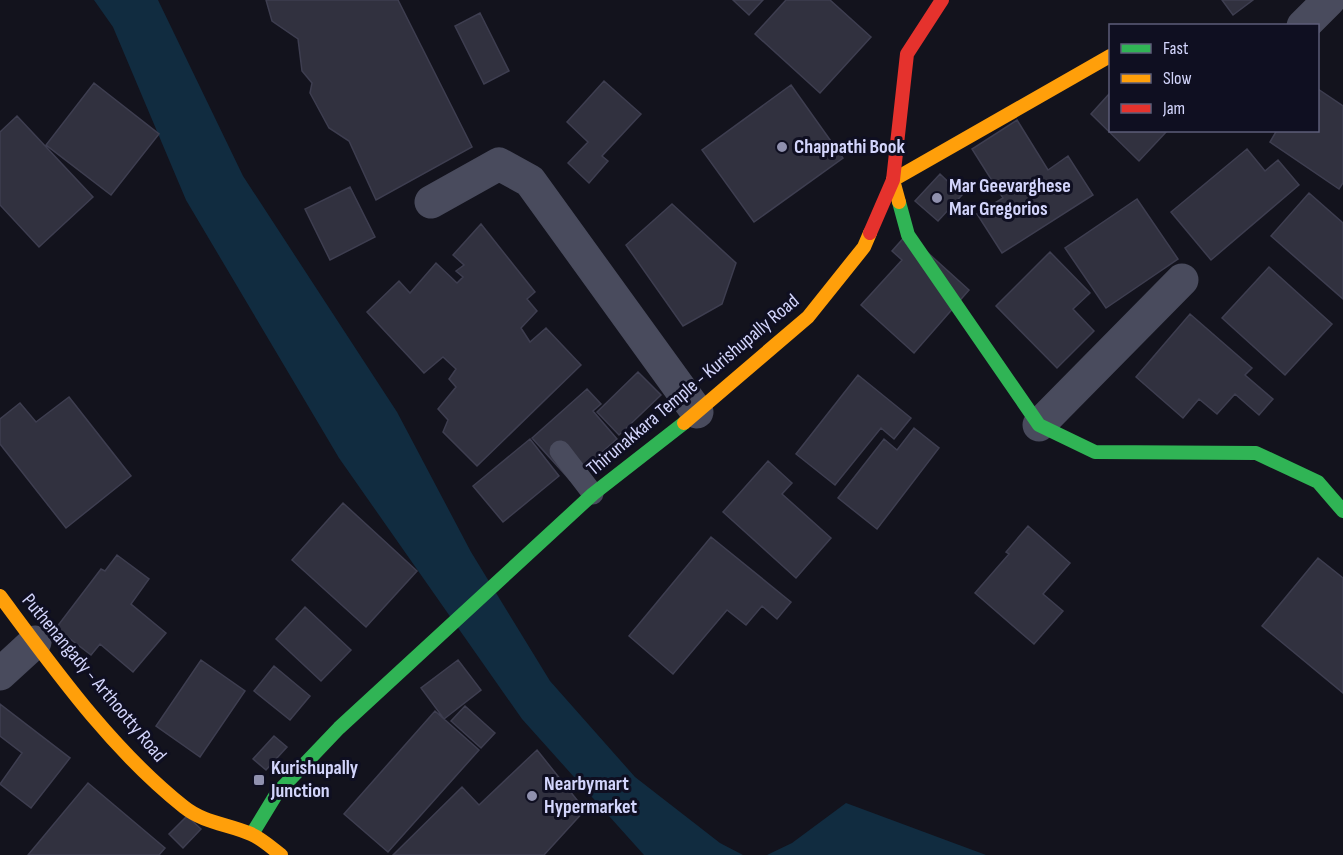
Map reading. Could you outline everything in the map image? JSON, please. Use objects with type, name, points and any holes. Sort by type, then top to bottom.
[{"type":"main road","name":"Thirunakkara Temple - Kurishupally Road","points":[[252,834],[277,794],[339,728],[557,530],[593,494],[697,412],[808,317],[864,248],[893,180],[907,54],[942,0]]},
{"type":"main road","points":[[1109,57],[893,180],[908,235],[1039,425],[1095,452],[1256,453],[1318,482],[1343,512]]},
{"type":"main road","name":"Puthenangady - Arthootty Road","points":[[0,596],[35,642],[148,773],[184,807],[210,824],[252,834]]},
{"type":"main road","points":[[252,834],[281,855]]},
{"type":"street","points":[[1305,24],[1329,0]]},
{"type":"street","points":[[431,202],[498,164],[530,181],[697,412]]},
{"type":"street","points":[[1039,425],[1182,280]]},
{"type":"street","points":[[0,674],[35,642]]},
{"type":"lane","points":[[560,451],[593,494]]},
{"type":"water","points":[[94,0],[158,0],[243,176],[397,412],[471,552],[550,681],[635,777],[720,843],[743,855],[644,855],[522,719],[339,458],[186,200],[113,27]]},
{"type":"water","points":[[846,803],[986,855],[767,855],[792,843]]},
{"type":"building","points":[[266,0],[398,0],[472,147],[376,200],[349,141],[329,128],[310,93],[312,83],[302,71],[298,39],[272,21]]},
{"type":"building","points":[[733,0],[763,0],[749,15]]},
{"type":"building","points":[[786,0],[830,0],[871,37],[820,93],[755,34]]},
{"type":"building","points":[[1222,0],[1253,0],[1233,15]]},
{"type":"building","points":[[480,13],[509,71],[484,84],[455,26]]},
{"type":"building","points":[[604,81],[641,114],[602,156],[608,161],[589,183],[568,163],[588,142],[567,122]]},
{"type":"building","points":[[94,83],[159,134],[111,195],[46,145]]},
{"type":"building","points":[[791,85],[843,158],[754,222],[702,150]]},
{"type":"building","points":[[1319,90],[1343,106],[1343,183],[1339,189],[1270,142],[1276,132],[1319,132]]},
{"type":"building","points":[[1109,94],[1109,132],[1091,114]]},
{"type":"building","points":[[17,116],[93,197],[39,247],[0,205],[0,132]]},
{"type":"building","points":[[1017,120],[1048,170],[1068,156],[1093,195],[1002,253],[977,214],[1003,198],[972,149]]},
{"type":"building","points":[[1109,132],[1166,132],[1139,161]]},
{"type":"building","points":[[1247,149],[1265,171],[1278,160],[1299,185],[1211,260],[1171,212]]},
{"type":"building","points":[[940,174],[962,195],[938,221],[915,201]]},
{"type":"building","points":[[350,187],[375,237],[330,260],[305,209]]},
{"type":"building","points":[[1309,193],[1343,223],[1343,299],[1271,236]]},
{"type":"building","points":[[1137,199],[1178,259],[1106,308],[1065,248]]},
{"type":"building","points":[[672,204],[736,263],[722,304],[683,326],[626,245]]},
{"type":"building","points":[[481,224],[535,292],[527,299],[537,311],[521,328],[530,342],[546,328],[581,365],[477,466],[443,432],[448,420],[438,409],[456,387],[449,379],[456,369],[443,357],[424,373],[367,312],[399,281],[410,293],[436,263],[457,283],[463,277],[456,271],[464,265],[453,255]]},
{"type":"building","points":[[907,234],[969,290],[914,353],[861,305],[902,260],[892,251]]},
{"type":"building","points":[[1050,252],[1090,293],[1073,309],[1094,331],[1057,368],[996,306]]},
{"type":"building","points":[[1269,267],[1332,324],[1285,375],[1222,318]]},
{"type":"building","points":[[1190,314],[1252,368],[1245,375],[1273,399],[1259,415],[1235,394],[1217,414],[1199,399],[1183,418],[1136,377]]},
{"type":"building","points":[[638,372],[661,395],[619,435],[597,412]]},
{"type":"building","points":[[858,375],[911,418],[894,439],[881,428],[835,485],[796,454]]},
{"type":"building","points":[[587,389],[601,404],[593,411],[617,439],[570,480],[532,438]]},
{"type":"building","points":[[69,397],[131,476],[66,528],[0,444],[0,419],[20,403],[36,422]]},
{"type":"building","points":[[914,428],[939,448],[877,529],[838,498],[884,439],[897,450]]},
{"type":"building","points":[[530,439],[559,476],[503,522],[473,486]]},
{"type":"building","points":[[768,461],[792,483],[782,494],[831,538],[796,578],[723,512]]},
{"type":"building","points":[[343,503],[417,571],[366,627],[292,560]]},
{"type":"building","points":[[1028,526],[1070,563],[1043,594],[1063,611],[1034,644],[975,593],[1009,554],[1006,552]]},
{"type":"building","points":[[711,537],[791,602],[777,619],[762,606],[746,625],[727,610],[673,674],[629,636]]},
{"type":"building","points":[[117,555],[149,579],[131,604],[166,633],[133,672],[100,644],[91,655],[56,628],[101,569],[105,571]]},
{"type":"building","points":[[1318,558],[1343,578],[1343,693],[1262,626]]},
{"type":"building","points":[[305,607],[351,650],[321,681],[276,639]]},
{"type":"building","points":[[201,660],[245,691],[200,757],[156,726]]},
{"type":"building","points":[[458,660],[481,690],[444,719],[421,688]]},
{"type":"building","points":[[274,666],[310,696],[290,720],[254,691]]},
{"type":"building","points":[[0,704],[70,758],[31,808],[0,784],[22,753],[0,736]]},
{"type":"building","points":[[465,706],[495,733],[481,748],[451,721]]},
{"type":"building","points":[[435,711],[479,750],[388,852],[344,814]]},
{"type":"building","points":[[274,736],[287,747],[266,770],[253,759]]},
{"type":"building","name":"Nearbymart Hypermarket","points":[[537,750],[585,810],[544,855],[393,855],[462,787],[479,805]]},
{"type":"building","points":[[88,783],[165,848],[159,855],[28,855]]},
{"type":"building","points":[[187,816],[201,829],[183,848],[169,834]]},
{"type":"traffic: fast","points":[[899,202],[908,235],[1039,425],[1095,452],[1256,453],[1318,482],[1343,511]]},
{"type":"traffic: fast","points":[[252,834],[277,793],[339,728],[593,494],[684,423]]},
{"type":"traffic: slow","points":[[899,202],[893,180],[1109,57]]},
{"type":"traffic: slow","points":[[684,423],[808,317],[864,247],[870,233]]},
{"type":"traffic: slow","points":[[0,596],[85,708],[157,784],[192,812],[208,820],[251,834],[281,855]]},
{"type":"traffic: jam","points":[[870,233],[893,180],[907,54],[942,0]]},
{"type":"place","name":"Chappathi Book","points":[[782,147]]},
{"type":"place","name":"Mar Geevarghese Mar Gregorios","points":[[937,198]]},
{"type":"place","name":"Kurishupally Junction","points":[[259,780]]},
{"type":"place","name":"Nearbymart Hypermarket","points":[[532,796]]}]
